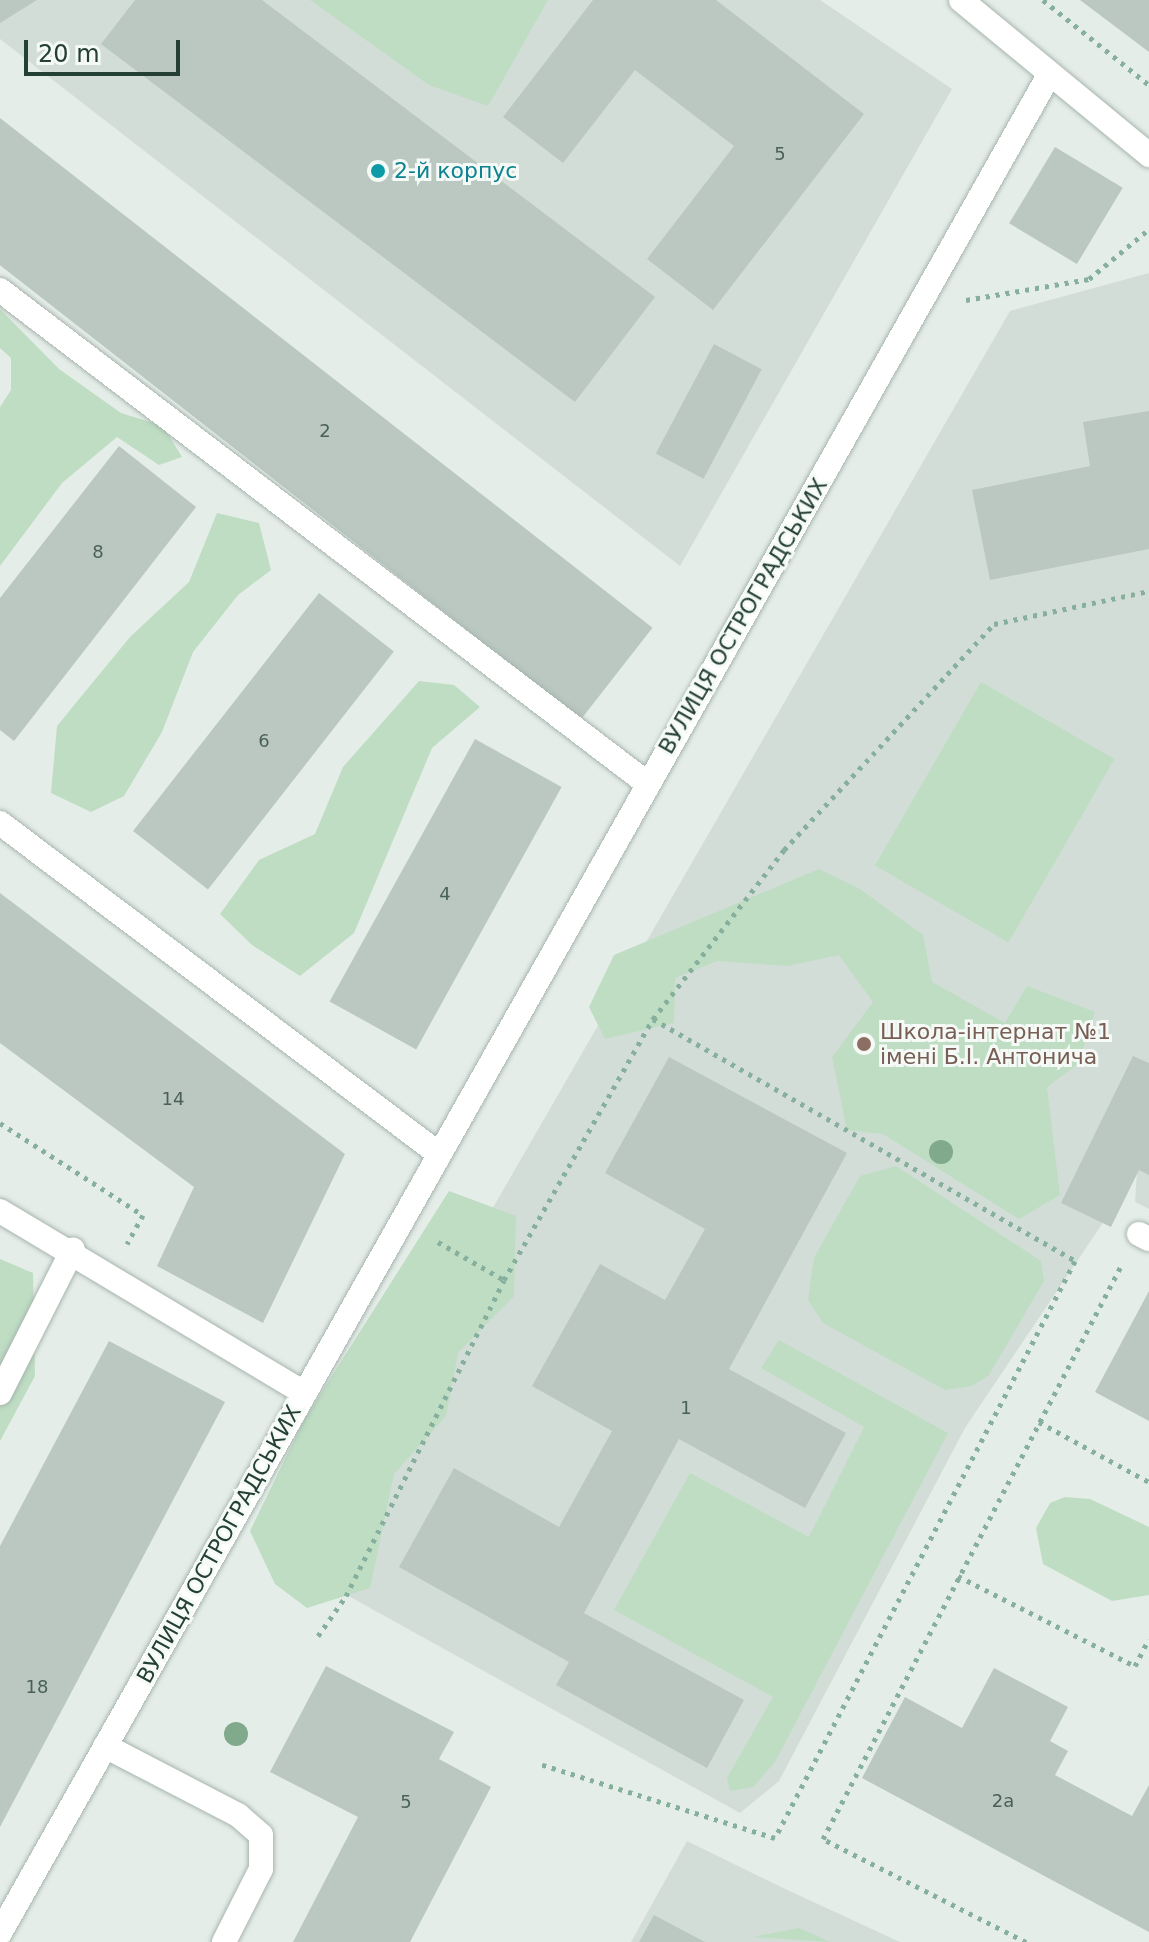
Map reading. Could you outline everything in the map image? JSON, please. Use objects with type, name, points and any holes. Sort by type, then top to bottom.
[{"type":"street","points":[[961,0],[1048,77],[1149,155]]},
{"type":"street","name":"ВУЛИЦЯ ОСТРОГРАДСЬКИХ","points":[[1,1928],[1048,77]]},
{"type":"street","points":[[0,290],[648,784]]},
{"type":"street","points":[[0,823],[439,1154]]},
{"type":"street","points":[[0,1211],[73,1249],[304,1393]]},
{"type":"street","points":[[0,1393],[73,1249]]},
{"type":"street","points":[[105,1746],[238,1815],[261,1835],[261,1869],[224,1942]]},
{"type":"path","points":[[1043,0],[1149,85]]},
{"type":"path","points":[[966,300],[1089,279],[1149,229]]},
{"type":"path","points":[[318,1636],[346,1596],[504,1280],[653,1019],[784,850],[994,624],[1149,591]]},
{"type":"path","points":[[540,1764],[775,1838],[1075,1261],[653,1019]]},
{"type":"path","points":[[0,1123],[143,1215],[125,1247]]},
{"type":"path","points":[[1026,1942],[823,1839],[1039,1422],[1144,1236]]},
{"type":"path","points":[[438,1242],[504,1280]]},
{"type":"path","points":[[1039,1422],[1149,1482]]},
{"type":"path","points":[[958,1576],[1135,1666],[1149,1639]]},
{"type":"shaded area","points":[[0,0],[820,0],[952,89],[680,566],[0,39]]},
{"type":"shaded area","name":"Школа-інтернат №1 імені Б.І. Антонича","points":[[1149,273],[1149,1209],[1135,1202],[1137,1172],[965,1428],[779,1781],[740,1813],[298,1568],[472,1244],[1010,311]]},
{"type":"shaded area","points":[[687,1841],[781,1887],[900,1942],[631,1942]]},
{"type":"green space","points":[[310,0],[548,0],[488,106],[429,85]]},
{"type":"green space","points":[[0,309],[59,369],[121,413],[163,426],[182,457],[159,465],[117,437],[62,483],[0,566],[0,407],[11,390],[11,358],[0,348]]},
{"type":"green space","points":[[217,513],[259,523],[271,570],[238,595],[193,652],[162,732],[124,796],[91,812],[51,793],[57,726],[130,637],[189,582]]},
{"type":"green space","points":[[419,681],[454,685],[480,707],[432,748],[354,933],[300,976],[252,945],[220,914],[259,860],[315,834],[343,767]]},
{"type":"green space","points":[[981,682],[1114,759],[1008,943],[875,866]]},
{"type":"green space","points":[[819,869],[860,889],[923,935],[932,982],[1005,1023],[1027,986],[1095,1012],[1078,1064],[1047,1087],[1060,1195],[1019,1219],[883,1134],[847,1130],[832,1057],[873,1002],[839,955],[787,966],[717,961],[675,978],[674,1023],[605,1039],[589,1007],[614,955]]},
{"type":"green space","points":[[896,1166],[1041,1261],[1044,1281],[989,1375],[972,1386],[945,1390],[823,1323],[808,1300],[814,1258],[860,1176]]},
{"type":"green space","points":[[449,1191],[516,1216],[514,1296],[458,1353],[446,1416],[394,1474],[370,1588],[307,1608],[275,1584],[250,1531],[304,1420]]},
{"type":"green space","points":[[0,1259],[33,1273],[35,1376],[0,1441]]},
{"type":"green space","points":[[779,1340],[948,1433],[775,1762],[753,1787],[730,1791],[727,1778],[773,1697],[614,1610],[690,1473],[809,1537],[864,1427],[761,1368]]},
{"type":"green space","points":[[1065,1497],[1090,1499],[1149,1527],[1149,1595],[1112,1601],[1043,1564],[1036,1528],[1050,1503]]},
{"type":"green space","points":[[799,1928],[830,1942],[753,1937]]},
{"type":"building","points":[[0,0],[37,0],[0,23]]},
{"type":"building","name":"2-й корпус","points":[[135,0],[262,0],[655,297],[575,402],[101,44]]},
{"type":"building","points":[[593,0],[716,0],[864,114],[713,310],[647,259],[734,146],[635,70],[563,163],[503,117]]},
{"type":"building","points":[[1080,0],[1149,0],[1149,52]]},
{"type":"building","points":[[0,118],[652,628],[581,719],[0,265]]},
{"type":"building","points":[[1055,147],[1123,188],[1077,264],[1009,223]]},
{"type":"building","points":[[714,344],[762,369],[703,479],[656,453]]},
{"type":"building","points":[[1149,411],[1149,549],[990,580],[972,490],[1090,466],[1083,422]]},
{"type":"building","points":[[119,446],[196,507],[14,741],[0,730],[0,598]]},
{"type":"building","points":[[319,593],[394,651],[208,889],[133,831]]},
{"type":"building","points":[[475,739],[562,787],[416,1049],[330,1001]]},
{"type":"building","points":[[0,893],[345,1154],[263,1323],[157,1266],[194,1187],[0,1043]]},
{"type":"building","points":[[1133,1056],[1149,1063],[1149,1175],[1139,1170],[1111,1227],[1061,1203]]},
{"type":"building","points":[[669,1057],[847,1153],[729,1369],[846,1433],[805,1508],[679,1439],[584,1613],[744,1700],[707,1768],[556,1685],[569,1662],[399,1567],[454,1468],[559,1527],[612,1431],[532,1386],[600,1264],[665,1300],[705,1229],[605,1173]]},
{"type":"building","points":[[1149,1291],[1149,1421],[1095,1392]]},
{"type":"building","points":[[109,1341],[225,1402],[0,1827],[0,1546]]},
{"type":"building","points":[[326,1666],[454,1732],[439,1759],[491,1787],[410,1942],[293,1942],[358,1817],[270,1772]]},
{"type":"building","points":[[994,1668],[1068,1707],[1050,1741],[1068,1751],[1055,1775],[1132,1816],[1149,1785],[1149,1932],[862,1778],[905,1697],[962,1728]]},
{"type":"building","points":[[654,1915],[705,1942],[639,1942]]},
{"type":"place","name":"2-й корпус","points":[[378,171]]},
{"type":"place","name":"Школа-інтернат №1 імені Б.І. Антонича","points":[[864,1044]]}]
